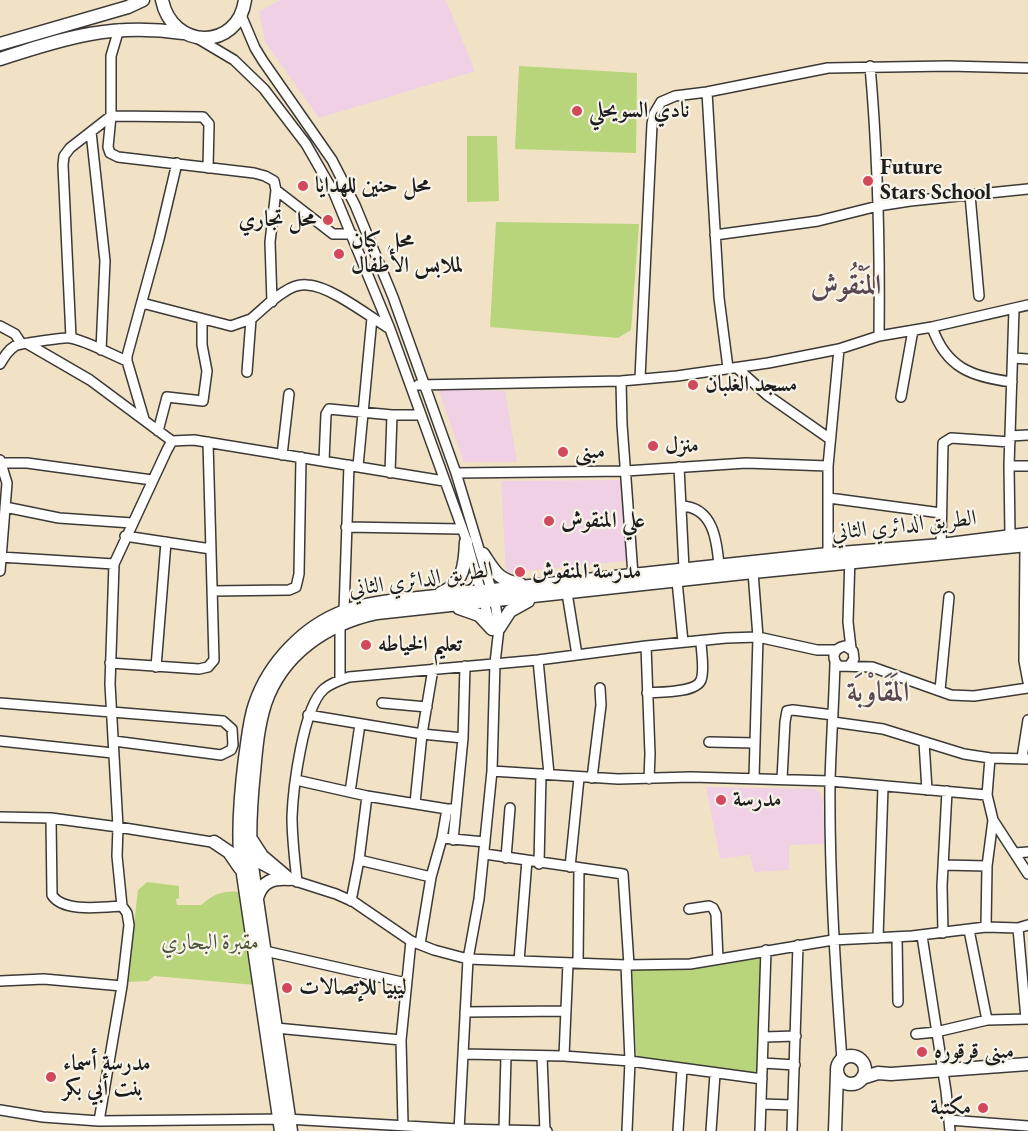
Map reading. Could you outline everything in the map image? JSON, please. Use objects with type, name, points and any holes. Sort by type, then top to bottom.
[{"type":"main road","points":[[0,44],[128,7],[143,0]]},
{"type":"main road","points":[[162,0],[168,19],[183,33]]},
{"type":"main road","points":[[0,59],[68,38],[119,29],[145,28],[183,33],[197,38],[218,36],[227,31],[246,5]]},
{"type":"main road","name":"الطريق الدائري الثاني","points":[[537,592],[567,593],[677,581],[1011,536],[1027,542]]},
{"type":"main road","points":[[436,596],[458,582],[465,564],[466,542]]},
{"type":"main road","name":"الطريق الدائري الثاني","points":[[284,1125],[245,879],[244,832],[250,726],[255,704],[278,662],[310,630],[344,611],[390,601],[436,596],[489,596],[537,592],[633,574],[828,554],[850,558],[1027,542]]},
{"type":"main road","points":[[483,554],[497,575],[537,592]]},
{"type":"main road","points":[[452,606],[479,615],[495,629],[516,606],[537,592]]},
{"type":"main road","name":"الطريق الدائري الثاني","points":[[244,832],[259,729],[265,705],[274,684],[300,651],[317,636],[357,618],[376,613],[452,606],[489,596]]},
{"type":"main road","points":[[214,842],[230,843],[244,832],[262,856],[293,881]]},
{"type":"main road","points":[[214,842],[234,858],[245,879]]},
{"type":"main road","name":"الطريق الدائري الثاني","points":[[246,856],[257,899],[276,1028],[284,1125]]},
{"type":"main road","points":[[257,899],[259,892],[268,881],[274,879],[293,881]]},
{"type":"main road","points":[[835,1131],[840,1066],[849,1057],[857,1058],[891,1074]]},
{"type":"main road","points":[[837,1111],[858,1081],[863,1065],[857,1058]]},
{"type":"main road","points":[[840,1066],[845,1083],[858,1081],[878,1073],[942,1071],[1028,1064]]},
{"type":"street","points":[[246,5],[262,61],[312,130],[343,179],[393,297],[483,554],[496,644],[492,771],[485,855],[476,925],[468,959],[459,1130]]},
{"type":"street","points":[[119,29],[111,56],[111,116],[108,147],[113,156],[265,176],[274,181],[276,190],[270,242],[272,302]]},
{"type":"street","points":[[197,38],[241,66],[281,110],[323,171],[352,234],[390,329],[461,529],[489,596]]},
{"type":"street","points":[[870,66],[876,130],[879,336]]},
{"type":"street","points":[[640,378],[654,114],[661,102],[667,98],[828,68],[870,66],[1028,68]]},
{"type":"street","points":[[706,92],[719,298],[732,368],[830,439]]},
{"type":"street","points":[[71,338],[63,165],[64,156],[70,148],[111,116],[203,117],[209,124],[208,168]]},
{"type":"street","points":[[91,132],[105,261],[101,351]]},
{"type":"street","points":[[144,420],[127,361],[177,163]]},
{"type":"street","points":[[715,235],[818,221],[878,206],[1028,189]]},
{"type":"street","points":[[276,190],[333,234],[352,234]]},
{"type":"street","points":[[970,195],[979,296]]},
{"type":"street","points":[[142,303],[231,326],[251,319],[284,292],[306,285],[324,290],[360,309],[390,329]]},
{"type":"street","points":[[360,309],[378,302]]},
{"type":"street","points":[[410,386],[621,381],[677,376],[839,349],[879,336],[932,327],[1028,305]]},
{"type":"street","points":[[1011,536],[1009,466],[1014,309]]},
{"type":"street","points":[[344,611],[346,527],[364,413],[372,318]]},
{"type":"street","points":[[247,372],[251,319]]},
{"type":"street","points":[[158,431],[167,397],[203,401],[207,371],[202,345],[202,320]]},
{"type":"street","points":[[0,326],[15,334],[25,344],[90,380],[172,441],[182,439],[208,442],[444,481]]},
{"type":"street","points":[[932,327],[940,348],[959,366],[983,378],[1012,382]]},
{"type":"street","points":[[901,397],[913,330]]},
{"type":"street","points":[[0,364],[14,346],[59,338],[71,338],[127,361]]},
{"type":"street","points":[[828,554],[828,466],[839,349]]},
{"type":"street","points":[[1014,358],[1028,359]]},
{"type":"street","points":[[621,381],[633,574]]},
{"type":"street","points":[[282,455],[289,394]]},
{"type":"street","points":[[324,461],[327,411],[331,409],[392,415],[421,415]]},
{"type":"street","points":[[390,472],[392,415]]},
{"type":"street","points":[[941,545],[942,446],[945,441],[951,438],[1010,439],[1028,435]]},
{"type":"street","points":[[99,1121],[122,986],[129,925],[122,906],[117,856],[118,827],[110,663],[114,564],[125,536],[172,441]]},
{"type":"street","points":[[110,663],[199,669],[205,669],[212,664],[214,655],[208,442]]},
{"type":"street","points":[[212,591],[289,590],[296,587],[299,574],[301,458]]},
{"type":"street","points":[[0,571],[7,483],[1,461],[152,480]]},
{"type":"street","points":[[456,473],[626,471],[746,464],[828,466]]},
{"type":"street","points":[[1009,466],[1028,466]]},
{"type":"street","points":[[679,467],[684,569]]},
{"type":"street","points":[[829,498],[941,513]]},
{"type":"street","points":[[681,506],[696,508],[708,520],[714,533],[718,566]]},
{"type":"street","points":[[5,507],[59,518],[132,523]]},
{"type":"street","points":[[346,527],[461,529]]},
{"type":"street","points":[[125,536],[211,549]]},
{"type":"street","points":[[156,667],[166,542]]},
{"type":"street","points":[[1027,542],[1024,661],[1028,682]]},
{"type":"street","points":[[0,557],[114,564]]},
{"type":"street","points":[[835,686],[854,659],[848,622],[850,558]]},
{"type":"street","points":[[753,572],[758,637],[754,778]]},
{"type":"street","points":[[677,581],[683,642]]},
{"type":"street","points":[[567,593],[577,654]]},
{"type":"street","points":[[940,690],[949,597]]},
{"type":"street","points":[[840,1066],[833,940],[830,781],[835,686],[834,653],[838,649],[848,622]]},
{"type":"street","points":[[340,624],[340,680]]},
{"type":"street","points":[[293,881],[292,818],[296,780],[308,715],[313,703],[324,688],[349,677],[538,660],[683,642],[758,637],[817,650],[838,649],[845,646],[872,667],[903,680],[951,695],[974,696],[1028,688]]},
{"type":"street","points":[[647,693],[688,689],[698,685],[702,673],[701,641]]},
{"type":"street","points":[[646,646],[649,779]]},
{"type":"street","points":[[817,650],[838,666],[872,667]]},
{"type":"street","points":[[538,660],[545,774],[539,864]]},
{"type":"street","points":[[404,1124],[401,1040],[406,983],[431,876],[451,809],[463,738],[465,666]]},
{"type":"street","points":[[416,803],[422,734],[433,669]]},
{"type":"street","points":[[592,778],[601,705],[600,688]]},
{"type":"street","points":[[382,703],[427,707]]},
{"type":"street","points":[[0,704],[223,721],[232,729],[233,745],[231,750],[221,754],[114,741]]},
{"type":"street","points":[[782,779],[787,711],[793,710],[883,729],[964,754],[990,758],[1025,759],[1028,720]]},
{"type":"street","points":[[308,715],[422,734],[463,738]]},
{"type":"street","points":[[350,792],[360,724]]},
{"type":"street","points":[[0,741],[113,753]]},
{"type":"street","points":[[709,742],[755,743]]},
{"type":"street","points":[[924,742],[927,790]]},
{"type":"street","points":[[990,758],[987,795],[993,820],[1028,874]]},
{"type":"street","points":[[492,771],[579,778],[754,778],[830,781],[987,795]]},
{"type":"street","points":[[564,1056],[566,1011],[573,963],[574,867],[579,778]]},
{"type":"street","points":[[296,780],[367,796],[451,809]]},
{"type":"street","points":[[878,938],[883,787]]},
{"type":"street","points":[[943,933],[943,866],[947,791]]},
{"type":"street","points":[[351,901],[367,796]]},
{"type":"street","points":[[506,858],[510,808]]},
{"type":"street","points":[[451,809],[453,840]]},
{"type":"street","points":[[0,817],[51,819],[214,842],[293,881],[351,901],[416,943],[468,959],[628,965],[690,963],[833,940],[922,936],[986,927],[1028,925]]},
{"type":"street","points":[[51,819],[52,895],[54,899],[69,906],[91,908],[122,906]]},
{"type":"street","points":[[986,927],[987,866],[993,820]]},
{"type":"street","points":[[442,838],[485,842]]},
{"type":"street","points":[[1015,853],[1028,852]]},
{"type":"street","points":[[485,855],[623,874],[630,1061],[627,1131]]},
{"type":"street","points":[[359,860],[431,876]]},
{"type":"street","points":[[519,961],[527,860]]},
{"type":"street","points":[[943,866],[987,866]]},
{"type":"street","points":[[689,909],[709,906],[713,908],[716,914],[718,960]]},
{"type":"street","points":[[916,1034],[936,1032],[987,1020],[1027,1019],[1018,927]]},
{"type":"street","points":[[969,930],[987,1020]]},
{"type":"street","points":[[922,936],[950,1131]]},
{"type":"street","points":[[897,937],[898,1002]]},
{"type":"street","points":[[792,1131],[798,945]]},
{"type":"street","points":[[760,1131],[766,950]]},
{"type":"street","points":[[265,951],[406,983]]},
{"type":"street","points":[[0,981],[44,979],[122,986]]},
{"type":"street","points":[[465,1012],[566,1011]]},
{"type":"street","points":[[276,1028],[401,1040]]},
{"type":"street","points":[[764,1037],[796,1036]]},
{"type":"street","points":[[463,1054],[564,1056],[630,1061],[762,1079]]},
{"type":"street","points":[[504,1130],[506,1056]]},
{"type":"street","points":[[0,1110],[129,1126],[404,1124],[459,1130],[546,1131],[542,1057]]},
{"type":"street","points":[[763,1063],[795,1065]]},
{"type":"street","points":[[678,1131],[682,1069]]},
{"type":"street","points":[[711,1131],[715,1074]]},
{"type":"street","points":[[761,1104],[793,1105]]},
{"type":"street","points":[[949,1120],[1028,1126]]},
{"type":"shaded area","points":[[281,0],[446,0],[475,71],[319,118],[265,42],[259,11]]},
{"type":"shaded area","points":[[438,389],[505,391],[517,462],[464,462]]},
{"type":"shaded area","points":[[624,480],[627,561],[506,573],[501,481]]},
{"type":"shaded area","points":[[706,787],[814,789],[821,793],[823,800],[825,844],[789,845],[789,870],[754,872],[750,855],[720,859]]},
{"type":"green space","name":"نادي السويحلي","points":[[519,66],[637,73],[636,153],[515,149]]},
{"type":"green space","points":[[467,136],[497,136],[499,201],[467,202]]},
{"type":"green space","points":[[496,222],[639,224],[631,330],[618,338],[490,327]]},
{"type":"green space","name":"مقبرة البحاري","points":[[147,882],[179,886],[177,905],[201,905],[220,893],[242,892],[255,985],[154,976],[148,981],[127,982],[138,890]]},
{"type":"green space","points":[[763,954],[759,1075],[637,1061],[630,969],[701,968]]},
{"type":"place","name":"نادي السويحلي","points":[[577,111]]},
{"type":"place","name":"Future Stars School","points":[[868,181]]},
{"type":"place","name":"محل حنين للهدايا","points":[[303,186]]},
{"type":"place","name":"محل تجاري","points":[[328,220]]},
{"type":"place","name":"محل كيان لملابس الأطفال","points":[[339,254]]},
{"type":"place","name":"مسجد الغلبان","points":[[693,385]]},
{"type":"place","name":"منزل","points":[[653,446]]},
{"type":"place","name":"مبنى","points":[[563,452]]},
{"type":"place","name":"علي المنقوش","points":[[549,521]]},
{"type":"place","name":"مدرسة المنقوش","points":[[520,572]]},
{"type":"place","name":"تعليم الخياطه","points":[[366,645]]},
{"type":"place","name":"مدرسة","points":[[721,800]]},
{"type":"place","name":"ليبيا للإتصالات","points":[[287,988]]},
{"type":"place","name":"مبنى قرقوره","points":[[922,1052]]},
{"type":"place","name":"مدرسة أسماء بنت أبي بكر","points":[[51,1077]]},
{"type":"place","name":"مكتبة","points":[[983,1108]]},
{"type":"district","name":"المَنْقُوش","points":[[846,286]]},
{"type":"district","name":"المَقَاوْبَة","points":[[878,693]]}]
